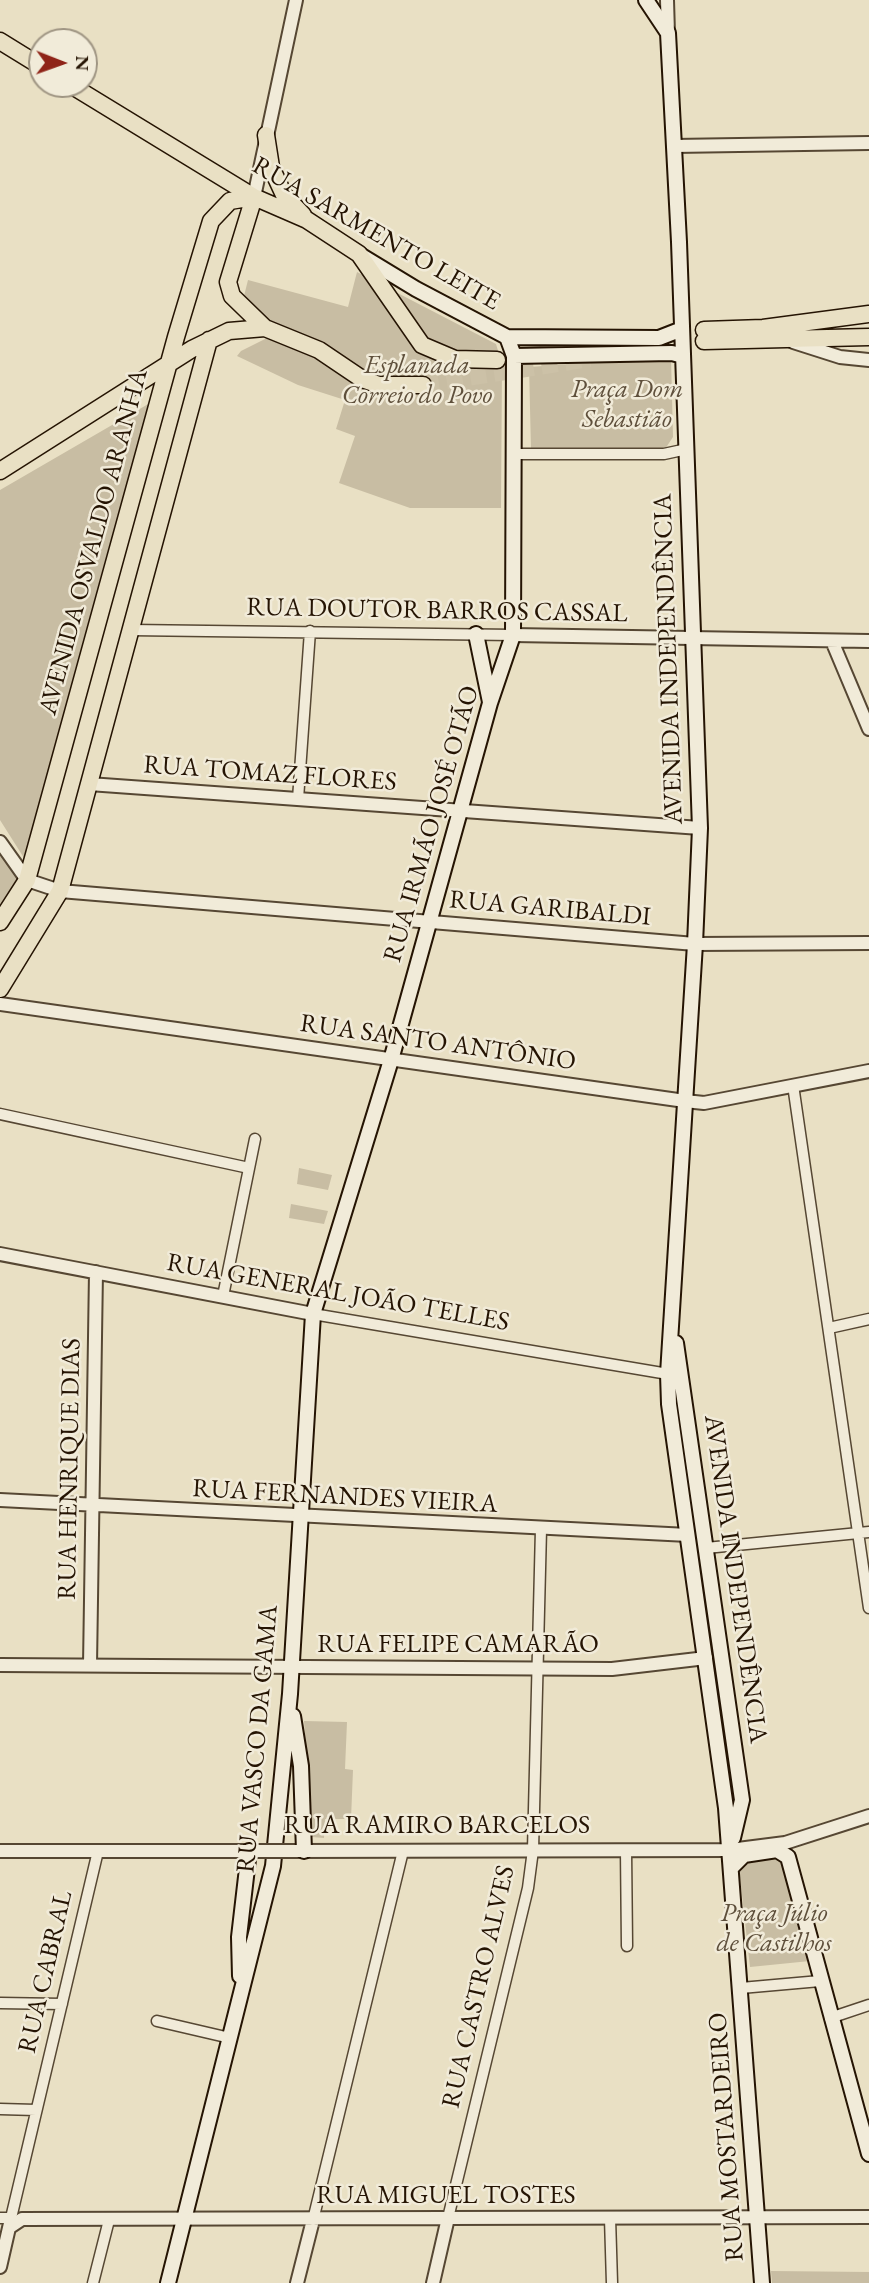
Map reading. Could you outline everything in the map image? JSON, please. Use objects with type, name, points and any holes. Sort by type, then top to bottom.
[{"type":"main road","points":[[646,0],[668,33]]},
{"type":"main road","name":"AVENIDA INDEPENDÊNCIA","points":[[668,33],[687,449],[699,828],[695,944],[668,1374],[669,1404],[706,1658],[730,1850],[741,1988]]},
{"type":"main road","points":[[0,41],[28,58]]},
{"type":"main road","name":"RUA SARMENTO LEITE","points":[[92,98],[254,197],[307,220],[416,289],[507,337],[659,338],[682,329]]},
{"type":"main road","points":[[267,135],[271,167],[284,195],[307,220]]},
{"type":"main road","points":[[254,197],[228,282],[232,296],[265,328],[319,350],[362,379],[379,385],[423,385]]},
{"type":"main road","name":"AVENIDA OSVALDO ARANHA","points":[[0,922],[27,880],[168,365],[211,220],[230,201],[254,197]]},
{"type":"main road","points":[[359,254],[422,345],[455,359],[497,360]]},
{"type":"main road","points":[[869,314],[704,335],[783,340],[869,337]]},
{"type":"main road","points":[[0,471],[209,340],[229,331],[265,328]]},
{"type":"main road","name":"RUA IRMÃO JOSÉ OTÃO","points":[[313,1314],[391,1060],[490,703],[513,635],[514,454],[519,361],[507,337]]},
{"type":"main road","points":[[0,989],[60,891],[209,340]]},
{"type":"main road","points":[[519,361],[672,353],[683,356]]},
{"type":"main road","points":[[130,390],[142,388],[161,392]]},
{"type":"main road","points":[[476,634],[490,703]]},
{"type":"main road","name":"RUA VASCO DA GAMA","points":[[168,2283],[273,1866],[292,1667],[313,1314]]},
{"type":"main road","name":"AVENIDA INDEPENDÊNCIA","points":[[673,1314],[742,1800],[730,1850]]},
{"type":"main road","points":[[290,1694],[301,1766],[299,1851]]},
{"type":"main road","points":[[786,1850],[869,2154]]},
{"type":"main road","name":"RUA RAMIRO BARCELOS","points":[[731,1868],[744,1855],[786,1850]]},
{"type":"main road","points":[[241,1995],[239,1937],[252,1851]]},
{"type":"main road","name":"RUA MOSTARDEIRO","points":[[741,1988],[762,2283]]},
{"type":"street","points":[[254,197],[296,0]]},
{"type":"street","name":"AVENIDA INDEPENDÊNCIA","points":[[666,1],[668,33]]},
{"type":"street","points":[[674,146],[869,143]]},
{"type":"street","points":[[783,340],[840,357],[869,360]]},
{"type":"street","points":[[514,454],[664,454],[687,449]]},
{"type":"street","name":"RUA DOUTOR BARROS CASSAL","points":[[131,630],[869,641]]},
{"type":"street","points":[[298,799],[310,631]]},
{"type":"street","points":[[832,640],[869,729]]},
{"type":"street","name":"RUA TOMAZ FLORES","points":[[89,784],[699,828]]},
{"type":"street","points":[[0,842],[27,880]]},
{"type":"street","name":"RUA GARIBALDI","points":[[27,880],[60,891],[695,944],[869,943]]},
{"type":"street","name":"RUA SANTO ANTÔNIO","points":[[0,1003],[685,1101],[704,1102],[869,1071]]},
{"type":"street","points":[[793,1085],[869,1608]]},
{"type":"street","points":[[0,1114],[249,1167]]},
{"type":"street","points":[[223,1296],[255,1139]]},
{"type":"street","name":"RUA GENERAL JOÃO TELLES","points":[[0,1254],[313,1314],[668,1374]]},
{"type":"street","name":"RUA HENRIQUE DIAS","points":[[90,1665],[96,1272]]},
{"type":"street","points":[[829,1328],[869,1319]]},
{"type":"street","name":"RUA FERNANDES VIEIRA","points":[[0,1500],[301,1518],[688,1535]]},
{"type":"street","name":"RUA CASTRO ALVES","points":[[433,2283],[528,1888],[533,1850],[541,1529]]},
{"type":"street","points":[[706,1548],[869,1532]]},
{"type":"street","name":"RUA FELIPE CAMARÃO","points":[[0,1665],[612,1669],[706,1658]]},
{"type":"street","name":"RUA RAMIRO BARCELOS","points":[[0,1851],[786,1850],[869,1816]]},
{"type":"street","points":[[626,1850],[627,1946]]},
{"type":"street","name":"RUA CABRAL","points":[[0,2267],[98,1851]]},
{"type":"street","points":[[297,2283],[402,1851]]},
{"type":"street","points":[[741,1988],[820,1981]]},
{"type":"street","points":[[0,2003],[62,2004]]},
{"type":"street","points":[[830,2018],[869,2005]]},
{"type":"street","points":[[157,2021],[230,2038]]},
{"type":"street","points":[[0,2109],[36,2110]]},
{"type":"street","name":"RUA MIGUEL TOSTES","points":[[11,2219],[869,2217]]},
{"type":"street","points":[[610,2218],[612,2283]]},
{"type":"street","points":[[93,2283],[109,2220]]},
{"type":"green space","name":"Esplanada Correio do Povo","points":[[357,272],[496,344],[502,364],[501,508],[410,508],[339,483],[355,436],[336,429],[345,400],[298,385],[237,356],[241,351],[275,334],[244,296],[248,280],[348,307]]},
{"type":"green space","name":"Praça Dom Sebastião","points":[[671,357],[673,437],[663,452],[531,449],[529,367]]},
{"type":"green space","points":[[150,403],[24,858],[0,820],[0,490]]},
{"type":"green space","points":[[0,855],[17,878],[0,909]]},
{"type":"green space","points":[[299,1168],[332,1175],[328,1190],[297,1184]]},
{"type":"green space","points":[[291,1204],[328,1211],[324,1224],[289,1218]]},
{"type":"green space","points":[[304,1721],[347,1722],[345,1769],[353,1770],[351,1819],[325,1819],[324,1838],[312,1837]]},
{"type":"green space","name":"Praça Júlio de Castilhos","points":[[776,1855],[785,1862],[810,1961],[750,1967],[739,1868],[745,1859]]},
{"type":"green space","points":[[771,2271],[869,2272],[869,2283],[772,2283]]},
{"type":"tunnel","points":[[650,349],[704,341]]},
{"type":"tunnel","points":[[564,350],[625,342]]},
{"type":"tunnel","points":[[423,385],[590,359]]}]
